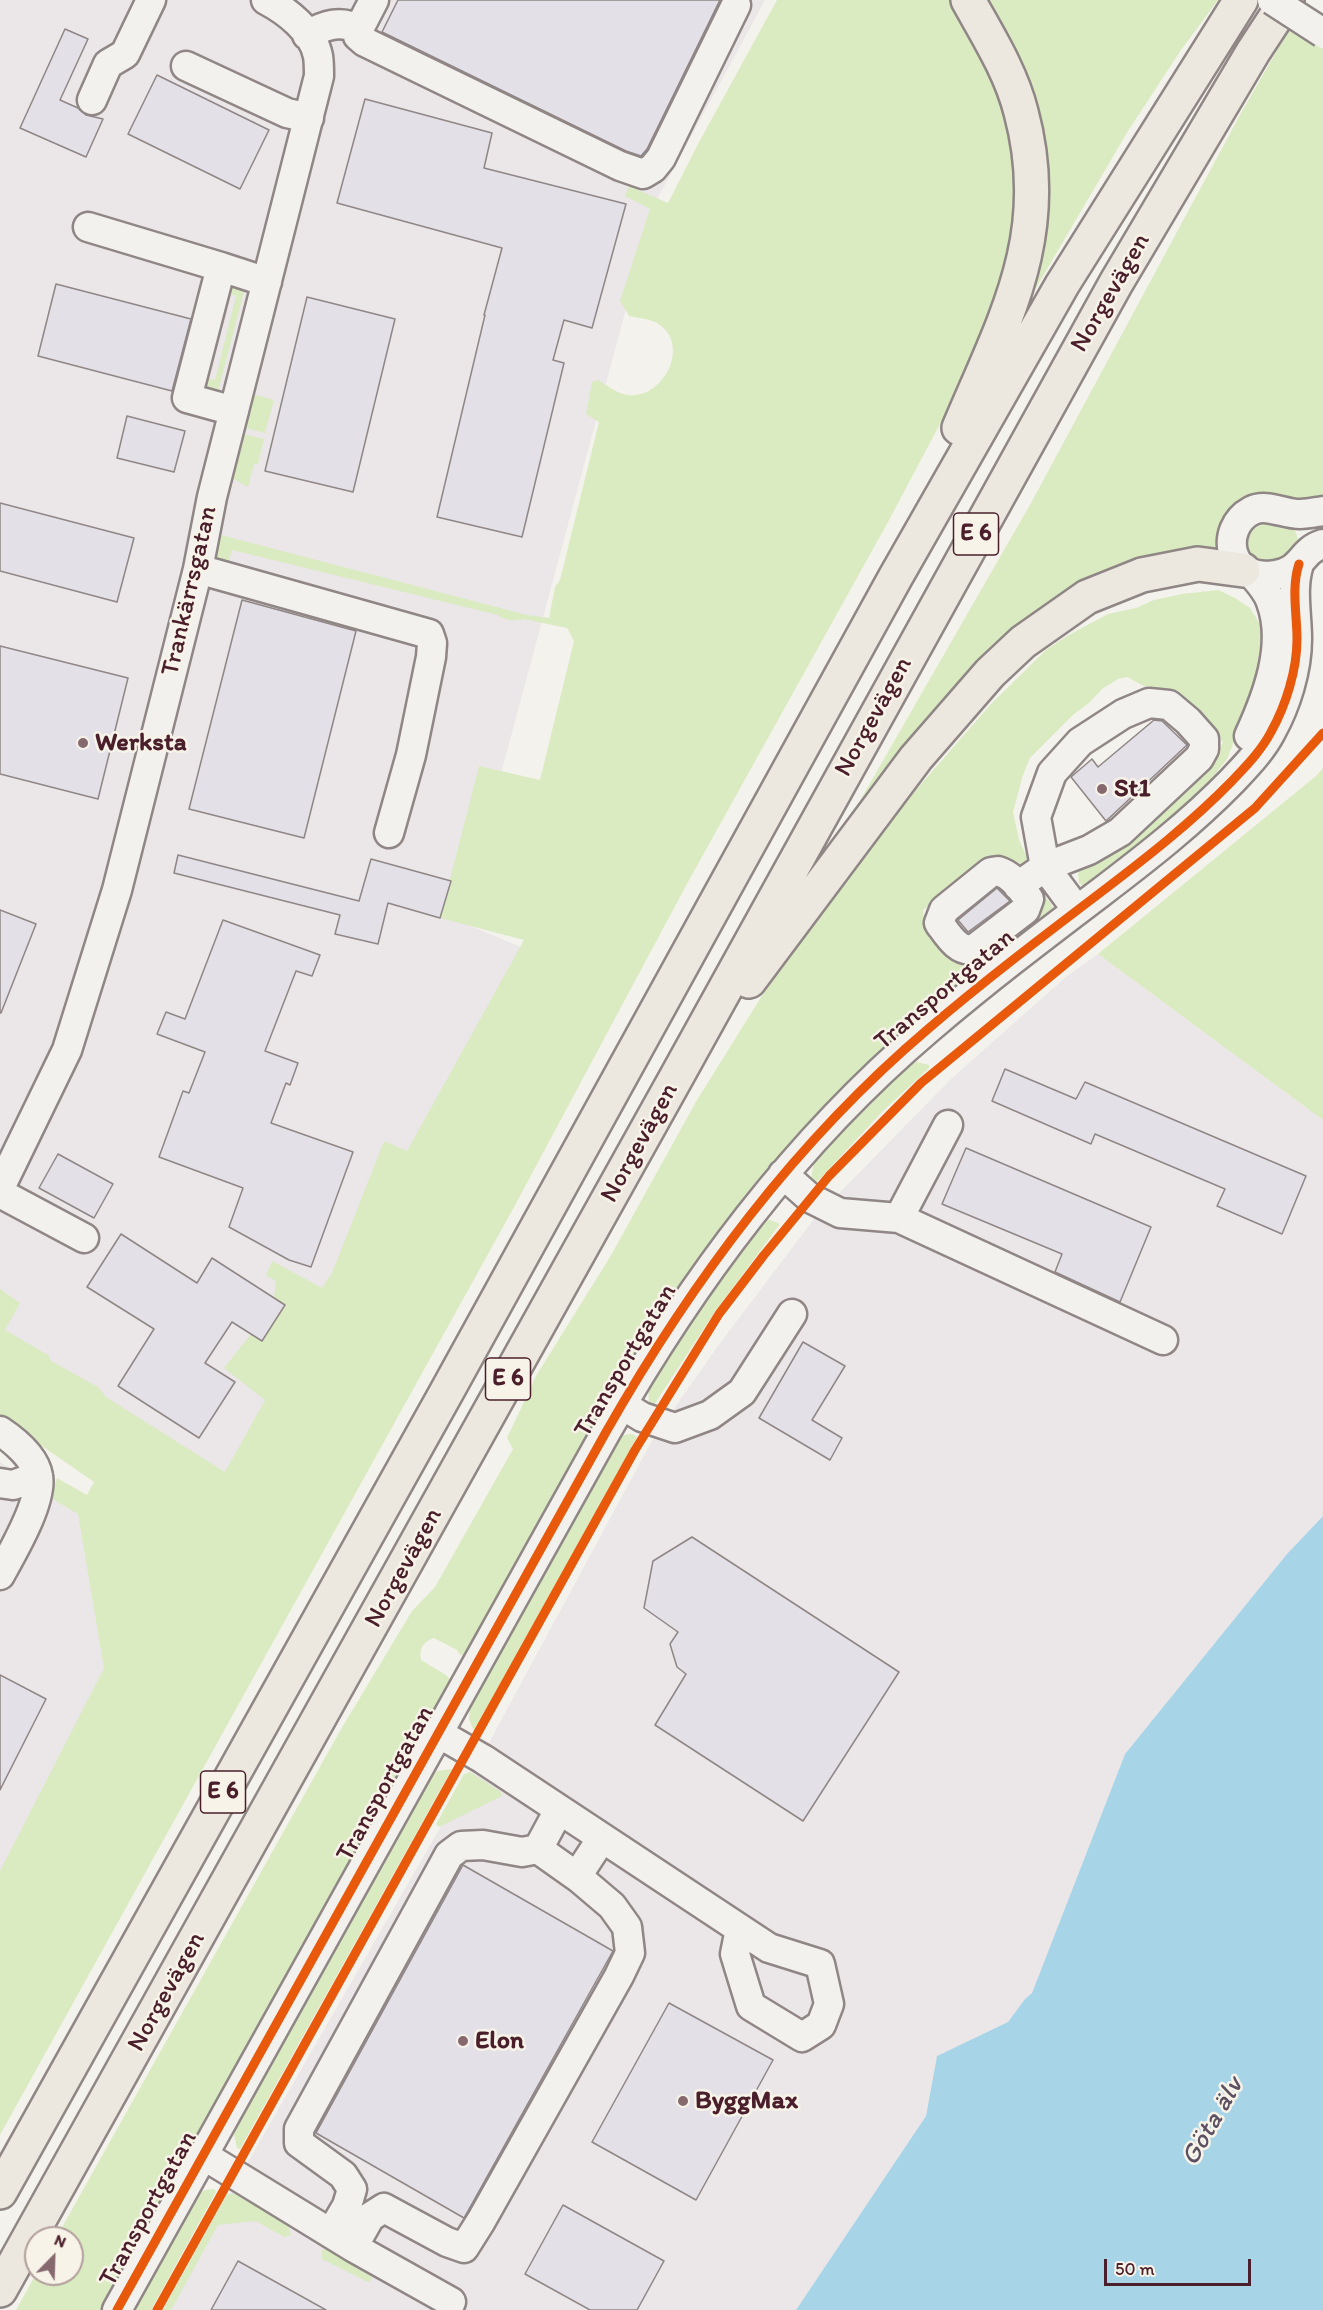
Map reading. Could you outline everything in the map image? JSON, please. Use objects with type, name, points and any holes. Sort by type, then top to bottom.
[{"type":"highway","points":[[895,578],[996,344],[1018,287],[1029,234],[1032,182],[1030,151],[1021,110],[1006,71],[968,0]]},
{"type":"highway","name":"Norgevägen","points":[[0,2192],[468,1352],[895,578],[1062,285],[1241,0]]},
{"type":"highway","name":"Norgevägen","points":[[0,2290],[678,1076],[1116,283],[1252,52],[1287,0]]},
{"type":"highway","points":[[678,1076],[916,758],[990,673],[1023,642],[1087,597],[1142,575],[1198,564],[1248,572]]},
{"type":"street","points":[[92,100],[108,64],[125,54],[150,0]]},
{"type":"street","points":[[374,0],[358,28],[358,36],[365,42],[610,161],[643,174],[653,168],[661,158],[736,5]]},
{"type":"street","points":[[1272,0],[1323,33]]},
{"type":"street","name":"Trankärrsgatan","points":[[0,1188],[67,1050],[117,890],[198,569],[212,497],[320,76],[318,54],[308,34],[280,4]]},
{"type":"street","points":[[308,34],[322,26],[334,24],[347,23],[358,28]]},
{"type":"street","points":[[186,66],[287,113],[309,118]]},
{"type":"street","points":[[88,227],[267,282]]},
{"type":"street","points":[[221,267],[187,398],[234,411]]},
{"type":"street","name":"Transportgatan","points":[[1221,792],[1254,725],[1275,657],[1277,625],[1271,601],[1248,572],[1235,560],[1232,548],[1238,525],[1248,512],[1260,507],[1300,514],[1323,511]]},
{"type":"street","points":[[1248,572],[1281,574],[1299,564],[1307,552],[1323,544]]},
{"type":"street","name":"Transportgatan","points":[[117,2310],[621,1404],[702,1277],[783,1174],[854,1098],[925,1031],[1174,835],[1212,803],[1250,762],[1271,732],[1286,698],[1296,663],[1295,576],[1299,564]]},
{"type":"street","points":[[198,569],[429,634],[432,643],[431,657],[411,755],[389,833]]},
{"type":"street","points":[[1018,886],[1045,867],[1089,850],[1120,832],[1199,758],[1204,749],[1204,739],[1169,705],[1149,703],[1123,714],[1080,742],[1052,773],[1036,817],[1045,867],[1077,910]]},
{"type":"street","points":[[899,1218],[948,1125]]},
{"type":"street","points":[[783,1174],[810,1198],[840,1212],[899,1218],[1162,1340]]},
{"type":"street","points":[[0,1193],[84,1238]]},
{"type":"street","points":[[621,1404],[642,1417],[675,1428],[710,1415],[742,1392],[792,1314]]},
{"type":"street","points":[[0,1431],[13,1440],[32,1462],[38,1476],[38,1493],[21,1536],[0,1575]]},
{"type":"street","points":[[0,1483],[13,1485],[38,1476]]},
{"type":"street","points":[[438,1733],[483,1759],[769,1948],[820,1964],[829,2004],[821,2025],[802,2037],[751,2006],[735,1954],[740,1929]]},
{"type":"street","points":[[538,1849],[559,1810]]},
{"type":"street","points":[[579,1878],[583,1867],[602,1838]]},
{"type":"street","points":[[483,1845],[522,1852],[538,1849],[579,1878],[612,1906],[627,1927],[630,1953],[464,2248],[447,2242],[352,2189],[344,2175],[299,2143],[298,2130],[449,1855],[461,1846],[483,1845]]},
{"type":"street","points":[[203,2155],[342,2240],[451,2302]]},
{"type":"street","points":[[342,2240],[352,2189]]},
{"type":"street","points":[[342,2240],[384,2208]]},
{"type":"shaded area","points":[[0,0],[765,0],[654,205],[461,922],[523,948],[226,1477],[0,1343]]},
{"type":"shaded area","points":[[1098,954],[1323,1120],[1323,1516],[1287,1554],[1125,1754],[1032,1993],[1008,2022],[937,2056],[926,2116],[796,2310],[166,2310],[241,2174],[490,1741],[654,1437],[718,1346],[814,1219],[951,1079],[1066,977]]},
{"type":"shaded area","points":[[0,1462],[84,1515],[114,1667],[0,1894]]},
{"type":"green space","points":[[777,0],[952,0],[1002,99],[1018,172],[1013,255],[976,356],[888,522],[688,882],[513,1209],[0,2135],[0,1871],[104,1668],[78,1514],[51,1498],[57,1478],[87,1495],[94,1482],[0,1417],[0,1289],[20,1303],[5,1330],[48,1355],[51,1361],[98,1387],[106,1397],[225,1472],[265,1400],[224,1368],[251,1334],[262,1341],[285,1305],[274,1297],[276,1281],[266,1275],[272,1261],[322,1288],[332,1273],[384,1141],[407,1151],[524,940],[440,918],[479,766],[540,780],[574,641],[567,628],[523,619],[506,619],[498,615],[232,550],[228,564],[221,561],[214,553],[218,536],[527,615],[549,618],[555,587],[560,580],[599,422],[586,414],[592,382],[598,380],[615,391],[627,395],[640,394],[652,389],[661,381],[672,358],[673,346],[669,335],[660,325],[629,316],[620,301],[650,209],[625,196],[629,186],[668,203]]},
{"type":"green space","points":[[978,0],[1218,0],[1181,50],[1128,131],[1026,305],[1042,250],[1047,194]]},
{"type":"green space","points":[[1290,28],[1323,49],[1323,500],[1295,500],[1267,494],[1245,498],[1236,503],[1224,519],[1216,550],[1118,574],[846,825],[1031,503],[1241,113]]},
{"type":"green space","points":[[233,282],[245,288],[216,399],[204,394],[200,377],[215,380],[236,296],[222,291]]},
{"type":"green space","points":[[253,394],[274,400],[265,433],[245,428]]},
{"type":"green space","points":[[243,434],[264,439],[258,464],[254,464],[248,487],[232,478]]},
{"type":"green space","points":[[1269,523],[1295,530],[1299,543],[1282,560],[1258,564],[1246,551],[1247,540],[1254,529]]},
{"type":"green space","points":[[1218,590],[1250,608],[1260,624],[1262,632],[1255,679],[1227,759],[1192,804],[1091,891],[1079,883],[1078,873],[1083,865],[1197,781],[1211,768],[1223,742],[1199,714],[1172,689],[1144,686],[1127,677],[1118,679],[1102,689],[1030,758],[1013,812],[1019,840],[1027,858],[1021,866],[1003,866],[939,899],[923,910],[924,920],[931,927],[982,957],[1016,937],[1032,923],[1039,909],[1035,900],[1043,895],[1050,902],[1054,911],[981,973],[941,998],[935,1006],[865,1065],[765,1174],[712,1239],[639,1345],[468,1654],[464,1656],[459,1654],[457,1650],[434,1638],[423,1646],[421,1660],[452,1681],[102,2310],[16,2310],[29,2286],[84,2286],[84,2226],[63,2226],[340,1731],[412,1611],[435,1587],[513,1449],[507,1438],[536,1376],[610,1257],[697,1100],[814,917],[909,798],[991,704],[1046,650],[1108,614],[1182,594]]},
{"type":"green space","points":[[1323,768],[1323,1120],[1098,954]]},
{"type":"green space","points":[[913,1061],[929,1065],[929,1068],[883,1111],[815,1184],[811,1180],[814,1160],[906,1064]]},
{"type":"green space","points":[[770,1220],[780,1224],[714,1313],[652,1406],[649,1403],[648,1386],[689,1318],[763,1221]]},
{"type":"green space","points":[[632,1434],[637,1437],[474,1731],[469,1719],[470,1704],[615,1441],[623,1435]]},
{"type":"green space","points":[[452,1769],[240,2149],[237,2148],[234,2135],[239,2119],[429,1778],[437,1771]]},
{"type":"green space","points":[[470,1772],[501,1792],[502,1796],[439,1827],[436,1824],[464,1774]]},
{"type":"green space","points":[[214,2189],[216,2192],[151,2310],[131,2310],[197,2195],[205,2190]]},
{"type":"green space","points":[[227,2194],[235,2194],[287,2223],[291,2235],[284,2237],[256,2221],[218,2225],[171,2310],[163,2310]]},
{"type":"green space","points":[[326,2248],[373,2272],[371,2280],[368,2282],[322,2259],[322,2251]]},
{"type":"water","name":"Göta älv","points":[[1323,1516],[1323,2310],[796,2310],[926,2116],[937,2056],[1008,2022],[1032,1993],[1125,1754],[1287,1554]]},
{"type":"building","points":[[398,0],[720,0],[647,149],[641,156],[626,151],[382,32]]},
{"type":"building","points":[[65,29],[88,39],[60,100],[78,108],[86,115],[103,119],[86,157],[20,128]]},
{"type":"building","points":[[157,75],[269,130],[240,189],[128,134]]},
{"type":"building","points":[[365,99],[492,133],[484,168],[626,204],[592,328],[564,320],[553,360],[564,363],[522,537],[437,517],[502,248],[337,203]]},
{"type":"building","points":[[56,284],[191,319],[172,391],[38,356]]},
{"type":"building","points":[[307,297],[395,319],[353,492],[265,471]]},
{"type":"building","points":[[127,416],[185,431],[174,472],[117,458]]},
{"type":"building","points":[[0,503],[134,538],[117,602],[0,571]]},
{"type":"building","points":[[242,600],[356,631],[304,838],[189,809]]},
{"type":"building","points":[[0,646],[128,678],[98,799],[0,774]]},
{"type":"building","points":[[1154,720],[1162,721],[1187,745],[1106,821],[1071,777],[1092,759],[1098,767]]},
{"type":"building","points":[[178,855],[359,901],[371,859],[451,881],[440,918],[388,903],[378,944],[335,934],[340,915],[174,873]]},
{"type":"building","points":[[997,888],[1010,901],[968,932],[958,920]]},
{"type":"building","points":[[0,910],[36,924],[1,1013],[0,1013]]},
{"type":"building","points":[[223,920],[320,955],[312,976],[296,971],[265,1051],[298,1063],[290,1085],[286,1083],[271,1123],[353,1152],[311,1267],[289,1260],[229,1227],[243,1188],[159,1157],[183,1091],[189,1093],[205,1052],[157,1034],[166,1012],[185,1019]]},
{"type":"building","points":[[1005,1069],[1076,1099],[1085,1082],[1306,1176],[1282,1234],[1217,1206],[1225,1189],[1095,1134],[1091,1144],[992,1101]]},
{"type":"building","points":[[966,1148],[1151,1227],[1120,1302],[1055,1272],[1062,1254],[942,1204]]},
{"type":"building","points":[[58,1154],[113,1184],[94,1218],[39,1188]]},
{"type":"building","points":[[121,1234],[197,1283],[212,1258],[285,1305],[262,1341],[232,1322],[205,1363],[235,1382],[199,1438],[118,1386],[154,1329],[87,1287]]},
{"type":"building","points":[[803,1342],[845,1366],[812,1420],[842,1438],[830,1460],[759,1418]]},
{"type":"building","points":[[692,1537],[899,1672],[803,1821],[655,1725],[686,1674],[677,1667],[670,1644],[678,1632],[644,1608],[653,1561]]},
{"type":"building","points":[[0,1675],[46,1699],[0,1790]]},
{"type":"building","name":"Elon","points":[[463,1865],[613,1951],[464,2218],[316,2133]]},
{"type":"building","name":"ByggMax","points":[[669,2003],[773,2060],[696,2200],[592,2142]]},
{"type":"building","points":[[563,2205],[664,2261],[637,2310],[590,2310],[525,2274]]},
{"type":"building","points":[[238,2261],[326,2310],[211,2310]]},
{"type":"cycle path","points":[[117,2310],[606,1432],[674,1321],[749,1216],[790,1166],[880,1073],[970,994],[1168,840],[1201,811],[1253,758],[1276,722],[1293,675],[1297,639],[1295,582],[1299,564]]},
{"type":"cycle path","points":[[157,2310],[635,1450],[719,1314],[829,1176],[921,1083],[1255,808],[1323,733]]},
{"type":"place","name":"Werksta","points":[[83,743]]},
{"type":"place","name":"St1","points":[[1102,789]]},
{"type":"place","name":"Elon","points":[[463,2041]]},
{"type":"place","name":"ByggMax","points":[[683,2101]]}]
